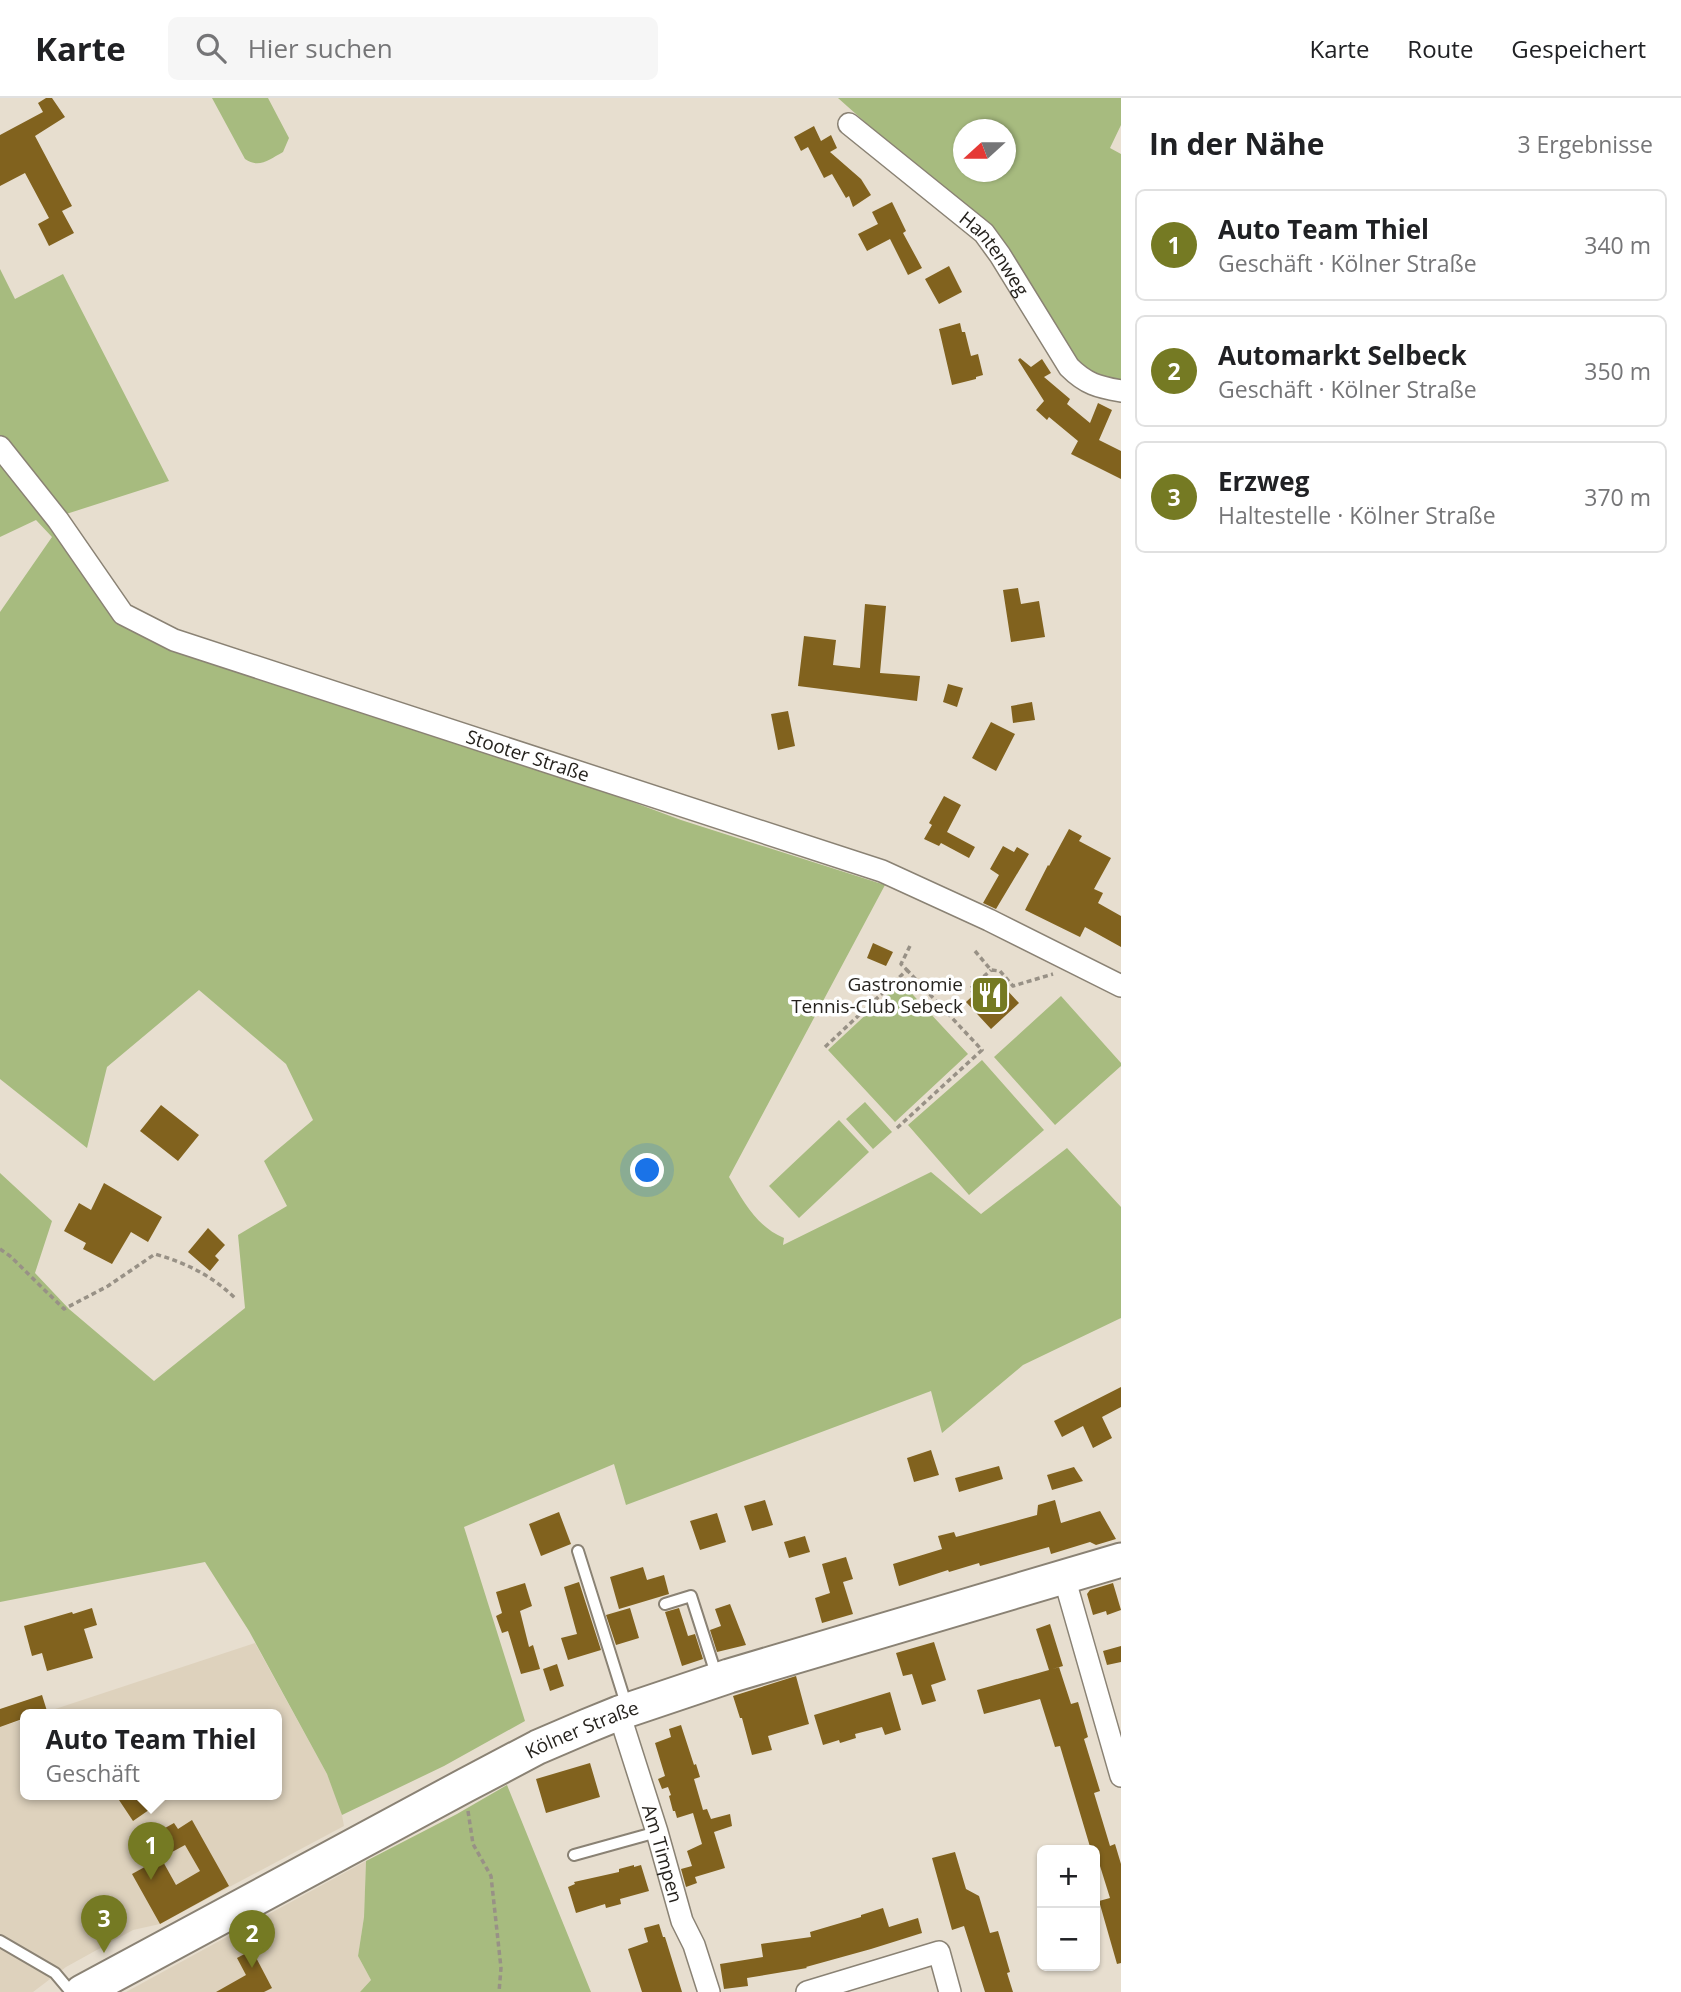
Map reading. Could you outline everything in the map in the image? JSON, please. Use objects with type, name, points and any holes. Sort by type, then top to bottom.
[{"type":"main road","name":"Kölner Straße","points":[[82,1992],[538,1747],[623,1711],[718,1680],[1121,1560]]},
{"type":"street","name":"Hantenweg","points":[[849,124],[984,233],[1069,367],[1080,378],[1097,387],[1121,391]]},
{"type":"street","name":"Stooter Straße","points":[[0,447],[58,520],[123,614],[174,640],[882,872],[989,920],[1121,986]]},
{"type":"street","points":[[1064,1577],[1121,1776]]},
{"type":"street","name":"Am Timpen","points":[[623,1711],[682,1921],[694,1945],[709,1992]]},
{"type":"street","points":[[807,1992],[939,1952],[950,1992]]},
{"type":"lane","points":[[578,1551],[623,1711]]},
{"type":"lane","points":[[665,1604],[691,1596],[718,1680]]},
{"type":"lane","points":[[574,1855],[657,1832]]},
{"type":"lane","points":[[0,1941],[55,1973],[71,1992]]},
{"type":"path","points":[[897,1128],[982,1050],[901,964],[911,944]]},
{"type":"path","points":[[975,951],[991,970],[1000,971],[1013,986],[1055,973]]},
{"type":"path","points":[[825,1047],[907,970]]},
{"type":"path","points":[[975,994],[970,989],[991,970]]},
{"type":"path","points":[[0,1249],[64,1309],[108,1286],[155,1254],[183,1262],[222,1285],[235,1298]]},
{"type":"path","points":[[466,1804],[473,1844],[491,1876],[500,1968],[499,1992]]},
{"type":"shaded area","points":[[255,1643],[327,1774],[341,1810],[344,1826],[160,1924],[133,1930],[66,1967],[33,1992],[0,1992],[0,1727],[20,1721],[20,1800],[282,1800],[282,1709],[55,1709]]},
{"type":"shaded area","points":[[366,1861],[364,1917],[358,1956],[371,1980],[360,1992],[126,1992]]},
{"type":"green space","points":[[212,98],[268,98],[289,138],[283,152],[260,163],[245,159]]},
{"type":"green space","points":[[838,98],[1121,98],[1121,125],[1110,148],[1121,154],[1121,384],[1078,368],[996,239]]},
{"type":"green space","points":[[0,269],[15,299],[63,274],[169,481],[60,516],[124,603],[155,624],[681,820],[885,885],[729,1177],[758,1220],[784,1238],[783,1245],[931,1172],[981,1214],[1067,1148],[1121,1207],[1121,1318],[1023,1365],[942,1433],[931,1391],[626,1505],[614,1464],[464,1527],[525,1721],[444,1766],[342,1815],[327,1774],[249,1631],[205,1562],[0,1602],[0,1173],[52,1221],[35,1273],[69,1309],[154,1381],[245,1308],[238,1235],[287,1206],[264,1161],[313,1120],[286,1064],[199,990],[107,1067],[87,1148],[0,1079],[0,612],[52,537],[36,520],[0,537]]},
{"type":"green space","points":[[901,982],[968,1054],[895,1122],[828,1050]]},
{"type":"green space","points":[[1061,996],[1121,1066],[1055,1125],[994,1057]]},
{"type":"green space","points":[[982,1060],[1044,1130],[969,1195],[908,1125]]},
{"type":"green space","points":[[865,1102],[892,1132],[873,1149],[846,1119]]},
{"type":"green space","points":[[839,1120],[869,1152],[799,1218],[769,1186]]},
{"type":"green space","points":[[507,1785],[591,1992],[360,1992],[371,1980],[358,1956],[364,1917],[366,1861]]},
{"type":"building","points":[[52,98],[65,117],[35,136],[72,206],[62,211],[74,233],[49,246],[38,224],[49,218],[25,173],[0,186],[0,135],[43,112],[38,103]]},
{"type":"building","points":[[814,126],[821,141],[831,135],[837,148],[830,152],[861,179],[871,195],[853,207],[849,196],[846,198],[832,174],[824,178],[808,147],[801,151],[794,137]]},
{"type":"building","points":[[892,202],[906,231],[903,233],[922,268],[908,275],[890,239],[867,251],[858,234],[878,224],[872,212]]},
{"type":"building","points":[[949,266],[962,292],[939,304],[925,279]]},
{"type":"building","points":[[960,323],[971,356],[978,354],[983,375],[952,385],[939,329]]},
{"type":"building","points":[[1020,358],[1031,367],[1042,359],[1051,373],[1044,377],[1070,399],[1067,404],[1090,423],[1098,403],[1112,410],[1099,440],[1121,451],[1121,479],[1071,454],[1078,441],[1036,410],[1044,401],[1018,360]]},
{"type":"building","points":[[1018,588],[1021,604],[1039,601],[1045,637],[1011,642],[1003,590]]},
{"type":"building","points":[[865,604],[886,606],[880,673],[920,676],[917,701],[798,686],[804,636],[836,640],[833,665],[860,668]]},
{"type":"building","points":[[948,684],[963,688],[957,707],[943,702]]},
{"type":"building","points":[[1032,702],[1035,720],[1013,723],[1011,706]]},
{"type":"building","points":[[788,711],[795,746],[778,750],[771,714]]},
{"type":"building","points":[[991,722],[1015,734],[996,771],[972,758]]},
{"type":"building","points":[[944,796],[961,805],[947,832],[975,847],[969,858],[941,843],[939,846],[924,839],[932,825],[929,823]]},
{"type":"building","points":[[1069,829],[1082,836],[1079,841],[1111,858],[1094,889],[1103,893],[1098,903],[1121,916],[1121,947],[1085,927],[1080,937],[1025,910]]},
{"type":"building","points":[[1003,846],[1014,852],[1017,847],[1029,854],[996,909],[983,903],[999,875],[990,869]]},
{"type":"building","points":[[873,943],[893,952],[886,966],[867,958]]},
{"type":"building","points":[[994,976],[1019,1003],[991,1029],[966,1002]]},
{"type":"building","points":[[161,1105],[199,1135],[178,1161],[140,1131]]},
{"type":"building","points":[[104,1183],[162,1217],[148,1242],[131,1232],[112,1264],[83,1249],[86,1243],[64,1231],[79,1203],[91,1210]]},
{"type":"building","points":[[208,1228],[225,1245],[215,1256],[219,1260],[210,1271],[188,1252]]},
{"type":"building","points":[[1121,1387],[1121,1407],[1102,1417],[1112,1438],[1093,1448],[1083,1426],[1062,1437],[1054,1421]]},
{"type":"building","points":[[931,1450],[939,1475],[914,1482],[907,1458]]},
{"type":"building","points":[[999,1466],[1003,1479],[959,1492],[955,1478]]},
{"type":"building","points":[[1074,1467],[1083,1481],[1052,1490],[1047,1475]]},
{"type":"building","points":[[765,1500],[773,1525],[752,1531],[744,1506]]},
{"type":"building","points":[[1055,1500],[1061,1523],[1100,1511],[1116,1539],[1096,1545],[1090,1542],[1051,1554],[1049,1547],[980,1566],[979,1563],[949,1572],[948,1570],[899,1586],[893,1564],[942,1549],[938,1536],[954,1532],[956,1537],[1037,1515],[1038,1505]]},
{"type":"building","points":[[559,1512],[571,1544],[541,1556],[529,1524]]},
{"type":"building","points":[[717,1513],[726,1542],[700,1550],[690,1521]]},
{"type":"building","points":[[805,1536],[810,1552],[789,1558],[784,1542]]},
{"type":"building","points":[[846,1557],[853,1579],[843,1582],[853,1614],[822,1623],[815,1598],[830,1593],[822,1564]]},
{"type":"building","points":[[643,1567],[647,1580],[664,1575],[669,1594],[619,1609],[610,1577]]},
{"type":"building","points":[[579,1582],[601,1650],[568,1660],[561,1638],[577,1634],[564,1587]]},
{"type":"building","points":[[525,1583],[532,1606],[520,1611],[529,1647],[533,1645],[540,1669],[521,1674],[508,1631],[502,1633],[496,1616],[502,1613],[496,1592]]},
{"type":"building","points":[[1113,1583],[1121,1610],[1107,1615],[1106,1611],[1093,1615],[1087,1594],[1090,1590]]},
{"type":"building","points":[[730,1604],[746,1645],[717,1652],[710,1630],[721,1626],[715,1609]]},
{"type":"building","points":[[92,1608],[97,1625],[84,1629],[93,1658],[47,1671],[42,1653],[32,1656],[24,1626]]},
{"type":"building","points":[[630,1608],[639,1638],[616,1645],[606,1615]]},
{"type":"building","points":[[679,1608],[688,1636],[695,1634],[703,1659],[682,1666],[665,1612]]},
{"type":"building","points":[[1050,1624],[1063,1666],[1059,1667],[1071,1704],[1078,1702],[1088,1737],[1084,1739],[1100,1791],[1094,1793],[1110,1846],[1115,1844],[1121,1864],[1121,1963],[1117,1964],[1100,1904],[1100,1901],[1110,1898],[1100,1866],[1100,1845],[1090,1845],[1060,1746],[1055,1747],[1040,1699],[984,1714],[977,1690],[1049,1670],[1036,1629]]},
{"type":"building","points":[[934,1642],[946,1680],[931,1685],[936,1701],[922,1705],[912,1674],[903,1676],[896,1653]]},
{"type":"building","points":[[1121,1646],[1121,1662],[1107,1665],[1103,1651]]},
{"type":"building","points":[[557,1664],[564,1686],[550,1691],[543,1669]]},
{"type":"building","points":[[796,1676],[809,1724],[768,1736],[772,1750],[752,1755],[733,1696]]},
{"type":"building","points":[[890,1692],[901,1730],[885,1735],[882,1727],[855,1734],[856,1738],[840,1743],[839,1740],[823,1745],[814,1715]]},
{"type":"building","points":[[42,1695],[46,1709],[20,1709],[20,1720],[0,1727],[0,1709]]},
{"type":"building","points":[[681,1725],[700,1777],[694,1779],[703,1810],[707,1809],[711,1819],[730,1814],[732,1826],[714,1832],[725,1868],[695,1877],[697,1883],[686,1887],[681,1869],[692,1866],[687,1851],[702,1844],[693,1813],[677,1818],[668,1787],[662,1789],[658,1779],[665,1776],[655,1743],[671,1737],[669,1729]]},
{"type":"building","points":[[590,1763],[600,1797],[546,1813],[536,1779]]},
{"type":"building","points":[[119,1800],[163,1800],[133,1821]]},
{"type":"building","points":[[192,1820],[229,1886],[160,1924],[132,1874],[161,1858],[149,1837],[174,1823],[178,1829]],"holes":[[[185,1845],[200,1871],[176,1885],[161,1858]]]},
{"type":"building","points":[[955,1852],[966,1889],[979,1896],[990,1933],[998,1931],[1013,1992],[985,1992],[964,1926],[952,1930],[932,1858]]},
{"type":"building","points":[[641,1865],[649,1891],[620,1899],[621,1904],[606,1908],[605,1904],[576,1913],[568,1887],[575,1884],[574,1882],[619,1872],[619,1869]]},
{"type":"building","points":[[883,1908],[889,1927],[918,1918],[922,1933],[807,1968],[747,1978],[748,1986],[724,1989],[720,1964],[763,1957],[761,1944],[811,1937],[810,1932]]},
{"type":"building","points":[[659,1924],[682,1992],[642,1992],[628,1949],[648,1942],[644,1928]]},
{"type":"building","points":[[252,1950],[272,1988],[264,1992],[216,1992],[246,1975],[237,1958]]},
{"type":"place","name":"Gastronomie Tennis-Club Sebeck","points":[[990,995]]},
{"type":"place","name":"Auto Team Thiel","points":[[151,1880]]},
{"type":"place","name":"Erzweg","points":[[104,1953]]},
{"type":"place","name":"Automarkt Selbeck","points":[[252,1968]]}]
